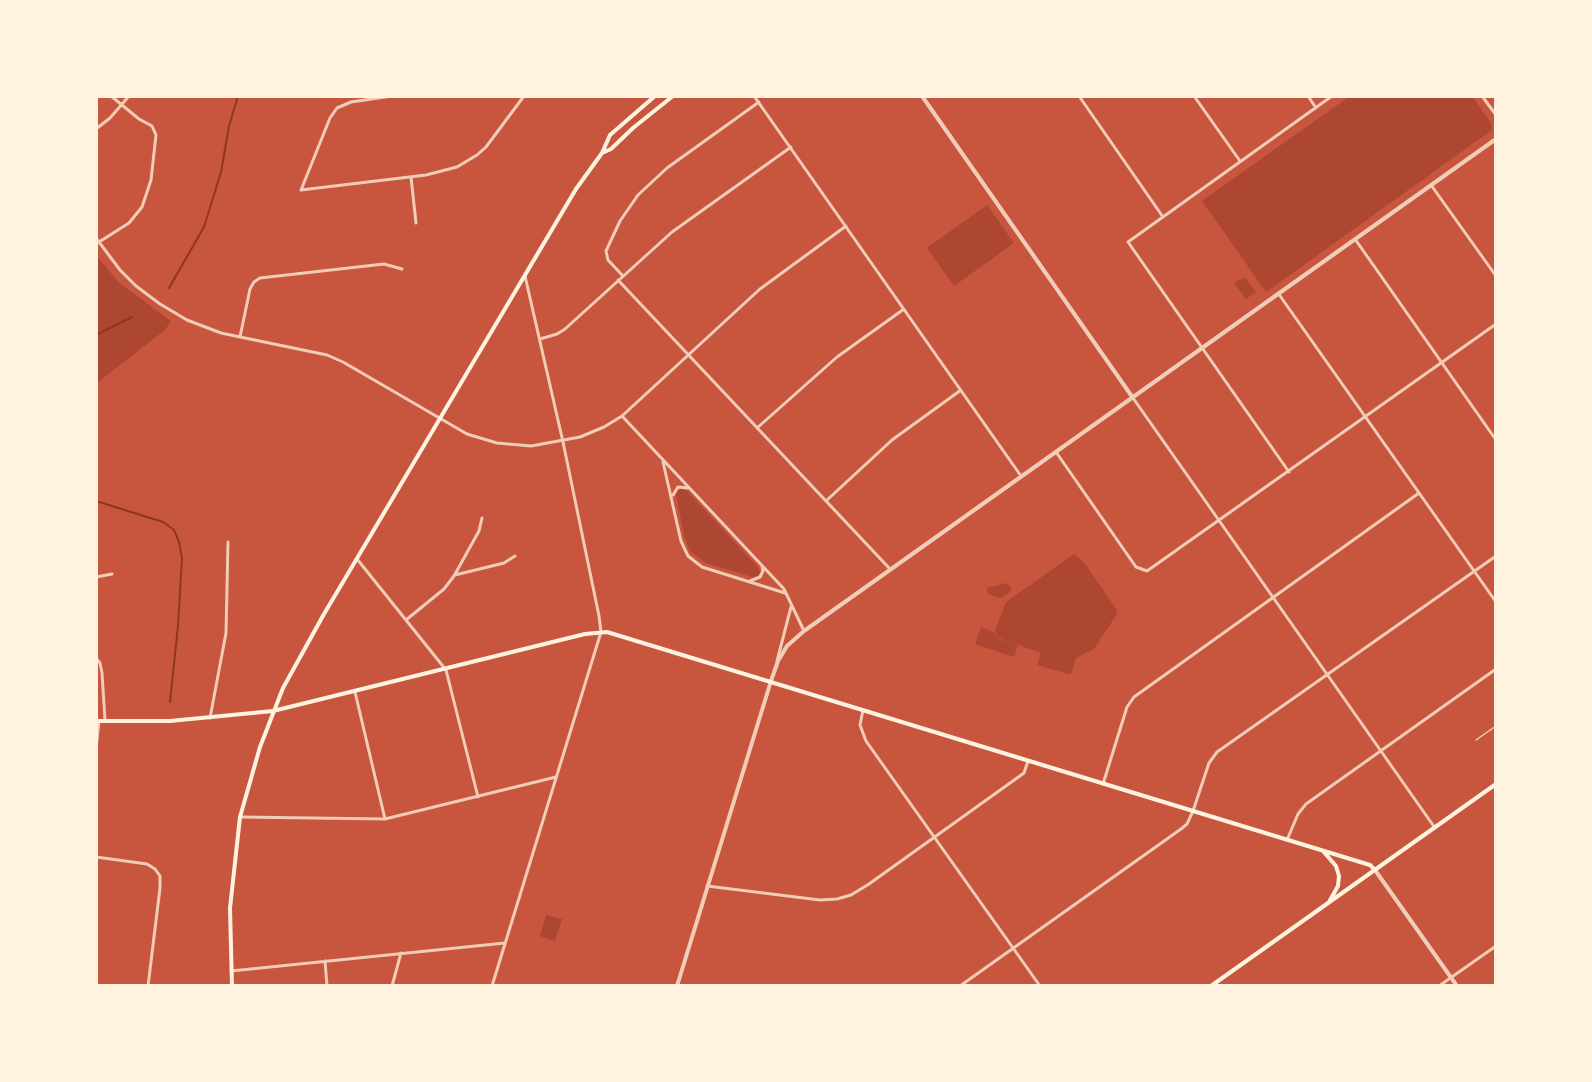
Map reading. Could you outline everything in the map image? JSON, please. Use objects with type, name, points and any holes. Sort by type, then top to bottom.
[{"type":"main road","points":[[232,986],[230,908],[240,817],[253,769],[273,711],[296,662],[576,189],[602,153],[610,135],[655,96]]},
{"type":"main road","points":[[602,153],[611,149],[673,96]]},
{"type":"main road","points":[[97,721],[147,722],[273,711],[601,632],[625,637],[771,681],[1370,865],[1375,870]]},
{"type":"main road","points":[[1211,986],[1496,784]]},
{"type":"main road","points":[[1322,851],[1336,866],[1339,876],[1338,886],[1328,903]]},
{"type":"street","points":[[111,96],[155,129],[156,135],[151,180],[146,198],[136,216],[124,227],[97,240],[125,275],[160,304],[199,325],[240,337],[332,357],[440,420],[477,438],[506,445],[537,446],[562,442],[594,432],[622,416],[644,399],[688,355],[770,281],[846,226]]},
{"type":"street","points":[[96,129],[129,96]]},
{"type":"street","points":[[392,96],[351,102],[337,108],[330,118],[301,190],[411,177],[448,170],[477,155],[496,135],[524,96]]},
{"type":"street","points":[[754,96],[1021,476]]},
{"type":"street","points":[[922,96],[1435,828]]},
{"type":"street","points":[[1079,96],[1163,217]]},
{"type":"street","points":[[1194,96],[1240,161]]},
{"type":"street","points":[[1308,96],[1316,108]]},
{"type":"street","points":[[1289,472],[1128,242],[1332,96]]},
{"type":"street","points":[[1482,96],[1496,116]]},
{"type":"street","points":[[623,276],[608,260],[606,251],[620,221],[638,195],[667,168],[759,102]]},
{"type":"street","points":[[775,667],[787,646],[804,631],[1496,139]]},
{"type":"street","points":[[540,339],[558,334],[565,329],[688,219],[790,147]]},
{"type":"street","points":[[411,177],[416,223]]},
{"type":"street","points":[[1431,184],[1496,276]]},
{"type":"street","points":[[1355,239],[1496,440]]},
{"type":"street","points":[[240,337],[250,289],[258,279],[384,264],[402,269]]},
{"type":"street","points":[[492,986],[601,632],[525,276]]},
{"type":"street","points":[[618,280],[890,570]]},
{"type":"street","points":[[1278,293],[1496,602]]},
{"type":"street","points":[[757,429],[837,357],[904,309]]},
{"type":"street","points":[[1056,452],[1136,567],[1144,571],[1149,570],[1496,324]]},
{"type":"street","points":[[826,501],[892,440],[962,390]]},
{"type":"street","points":[[622,416],[761,564],[788,596],[804,631]]},
{"type":"street","points":[[661,458],[681,541],[688,556],[702,567],[778,590],[788,596]]},
{"type":"street","points":[[672,500],[678,487],[686,487],[692,491]]},
{"type":"street","points":[[1103,784],[1125,713],[1132,699],[1419,493]]},
{"type":"street","points":[[406,620],[444,589],[454,576],[479,531],[482,518]]},
{"type":"street","points":[[210,718],[226,633],[228,542]]},
{"type":"street","points":[[960,986],[1187,824],[1207,766],[1217,752],[1496,555]]},
{"type":"street","points":[[454,576],[504,563],[515,556]]},
{"type":"street","points":[[357,559],[446,670],[478,797]]},
{"type":"street","points":[[748,581],[760,577],[763,571],[761,564]]},
{"type":"street","points":[[96,577],[112,574]]},
{"type":"street","points":[[677,986],[771,681],[792,605]]},
{"type":"street","points":[[96,658],[101,670],[105,721]]},
{"type":"street","points":[[1287,840],[1296,818],[1306,804],[1496,669]]},
{"type":"street","points":[[355,692],[385,819]]},
{"type":"street","points":[[863,710],[860,725],[864,736],[1040,986]]},
{"type":"street","points":[[96,749],[97,721]]},
{"type":"street","points":[[707,886],[820,900],[837,899],[863,888],[1024,773],[1028,760]]},
{"type":"street","points":[[240,817],[385,819],[556,777]]},
{"type":"street","points":[[96,857],[147,864],[160,876],[148,986]]},
{"type":"street","points":[[1375,870],[1457,986]]},
{"type":"street","points":[[231,971],[505,943]]},
{"type":"street","points":[[1439,986],[1496,946]]},
{"type":"street","points":[[392,986],[401,953]]},
{"type":"street","points":[[325,961],[327,986]]},
{"type":"lane","points":[[1476,740],[1496,726]]},
{"type":"shaded area","points":[[1350,96],[1472,96],[1491,123],[1492,130],[1266,292],[1202,201]]},
{"type":"shaded area","points":[[987,205],[1014,243],[954,286],[927,248]]},
{"type":"shaded area","points":[[96,255],[119,283],[171,321],[165,330],[98,382],[96,392]]},
{"type":"shaded area","points":[[1245,277],[1256,292],[1246,299],[1234,283]]},
{"type":"shaded area","points":[[680,489],[686,490],[758,567],[760,572],[758,576],[752,577],[706,563],[690,551],[685,539],[676,496]]},
{"type":"shaded area","points":[[1074,554],[1085,564],[1117,610],[1117,614],[1094,649],[1076,658],[1071,674],[1068,674],[1037,665],[1041,653],[997,637],[995,630],[1006,602]]},
{"type":"shaded area","points":[[1002,583],[1011,586],[1010,592],[1000,598],[988,594],[988,587]]},
{"type":"shaded area","points":[[981,627],[994,632],[997,638],[1018,645],[1014,657],[975,644]]},
{"type":"shaded area","points":[[546,915],[562,919],[555,941],[540,936]]},
{"type":"waterway","points":[[169,288],[204,227],[221,172],[229,126],[238,96]]},
{"type":"waterway","points":[[96,335],[132,317]]},
{"type":"waterway","points":[[96,501],[163,522],[174,530],[179,542],[182,558],[170,702]]}]
